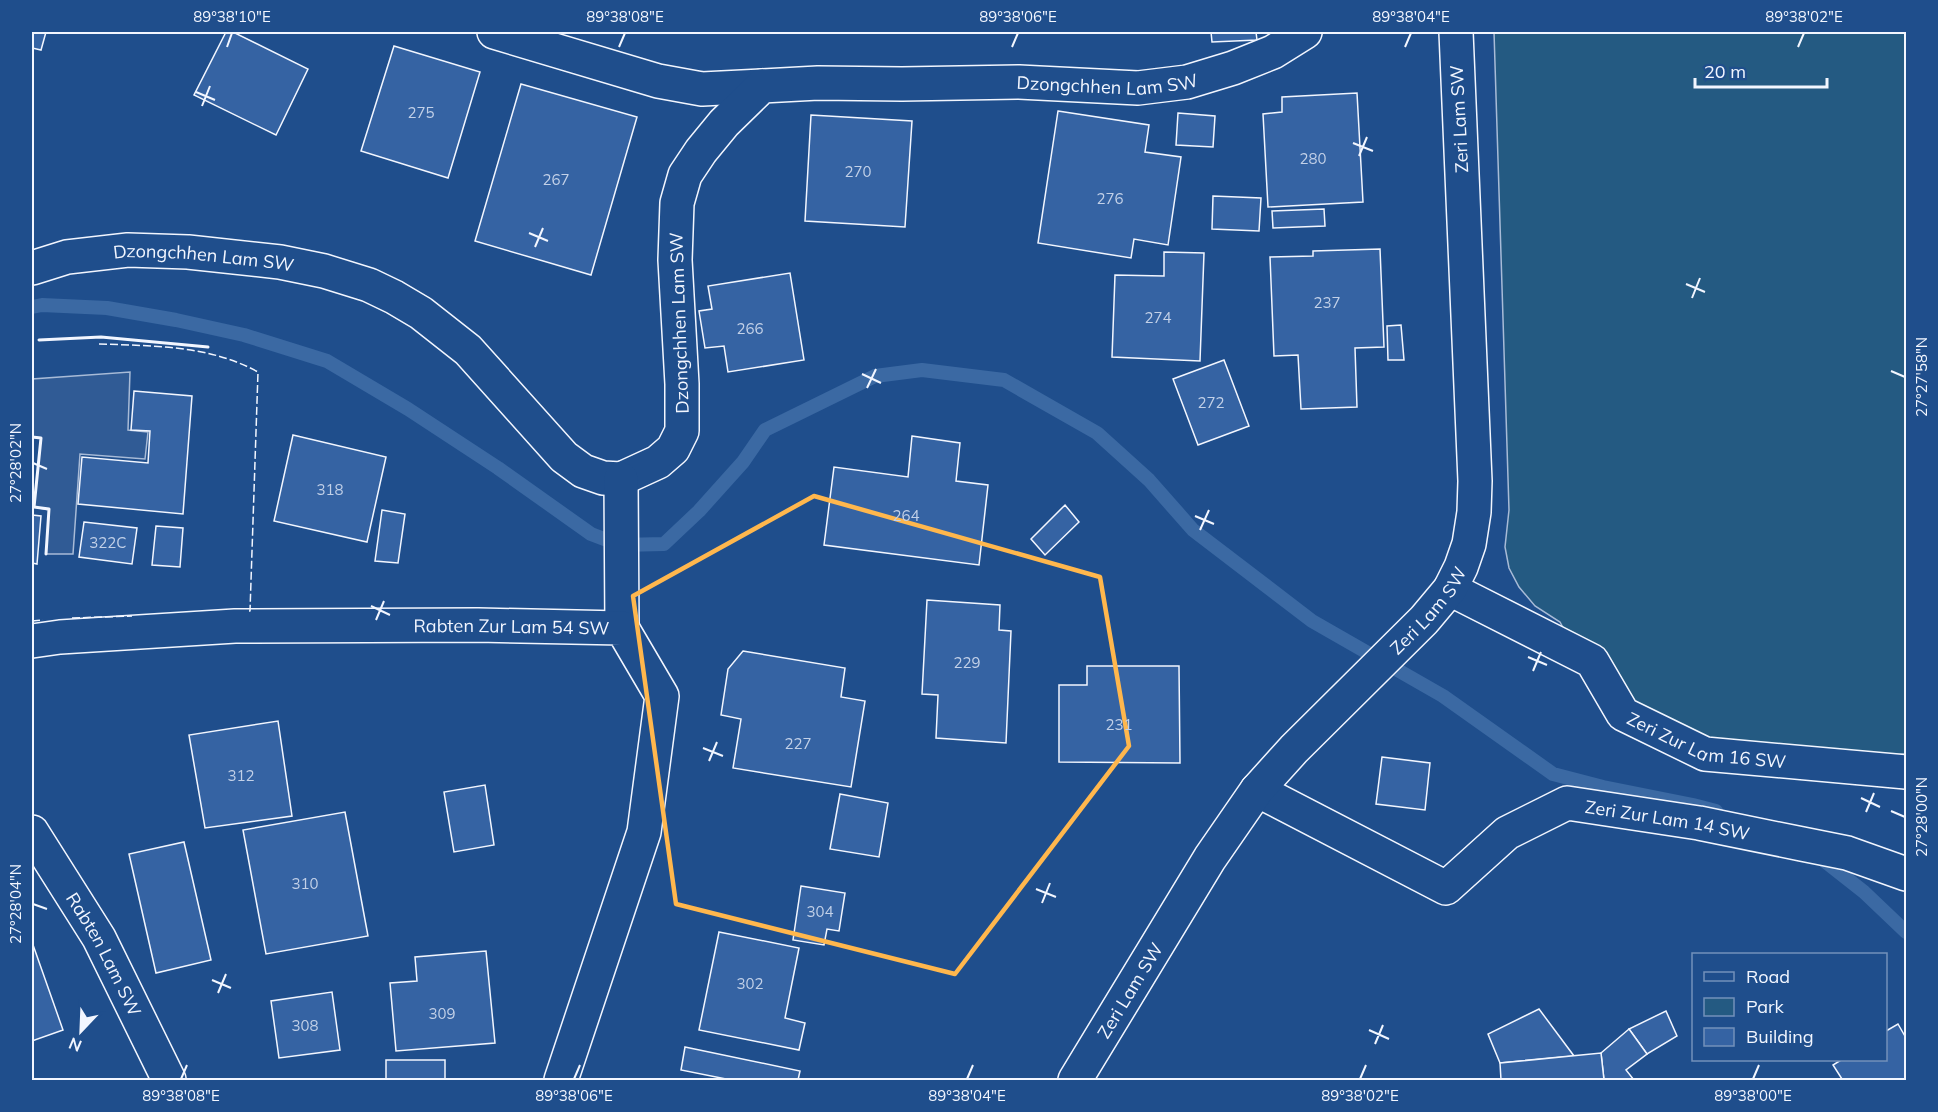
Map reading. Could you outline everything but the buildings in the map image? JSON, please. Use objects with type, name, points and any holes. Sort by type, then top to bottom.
[{"type":"street","points":[[494,32],[658,81],[702,89],[762,86]]},
{"type":"street","name":"Dzongchhen Lam SW","points":[[32,268],[67,257],[128,250],[188,252],[280,262],[324,271],[369,285],[421,313],[468,350],[564,457],[583,471],[603,478],[621,479],[658,462],[674,449],[682,431],[682,384],[675,260],[677,203],[685,175],[724,123],[762,86],[818,83],[1019,82],[1138,88],[1187,82],[1233,68],[1273,52],[1305,32]]},
{"type":"street","name":"Zeri Lam SW","points":[[1075,1080],[1210,858],[1257,790],[1294,749],[1424,620],[1450,589],[1461,567],[1469,544],[1474,512],[1475,481],[1456,32]]},
{"type":"street","points":[[621,479],[622,628]]},
{"type":"street","name":"Zeri Zur Lam 16 SW","points":[[1450,589],[1592,661],[1623,714],[1705,754],[1906,772]]},
{"type":"street","name":"Rabten Zur Lam 54 SW","points":[[32,641],[60,637],[235,626],[478,625],[622,628],[662,696],[644,832],[561,1080]]},
{"type":"street","name":"Zeri Zur Lam 14 SW","points":[[1257,790],[1446,888],[1507,832],[1567,803],[1699,823],[1847,853],[1906,874]]},
{"type":"street","name":"Rabten Lam SW","points":[[32,832],[99,938],[169,1080]]},
{"type":"highlighted area","points":[[814,496],[1100,577],[1129,746],[955,974],[676,904],[633,596]]},
{"type":"green space","points":[[1494,32],[1906,32],[1906,754],[1866,757],[1741,748],[1659,723],[1587,673],[1560,622],[1535,606],[1519,587],[1509,568],[1505,547],[1509,510]]},
{"type":"shaded area","points":[[130,372],[128,430],[148,432],[145,459],[80,454],[73,554],[46,554],[49,510],[34,507],[41,438],[32,437],[32,379]]},
{"type":"waterway","points":[[32,307],[42,305],[107,308],[176,320],[244,335],[327,361],[408,409],[498,468],[591,534],[620,545],[664,544],[699,511],[743,462],[765,430],[875,376],[922,370],[1004,380],[1097,433],[1149,480],[1193,530],[1312,621],[1443,696],[1553,774],[1716,811]]},
{"type":"waterway","points":[[1817,855],[1864,892],[1906,932]]},
{"type":"fence","points":[[99,344],[161,347],[201,352],[239,363],[258,372],[249,611]]},
{"type":"fence","points":[[72,618],[132,616]]},
{"type":"fence","points":[[32,621],[43,620]]},
{"type":"wall","points":[[39,340],[101,337],[208,347]]},
{"type":"wall","points":[[32,437],[41,438],[34,507],[49,509],[46,554]]}]
